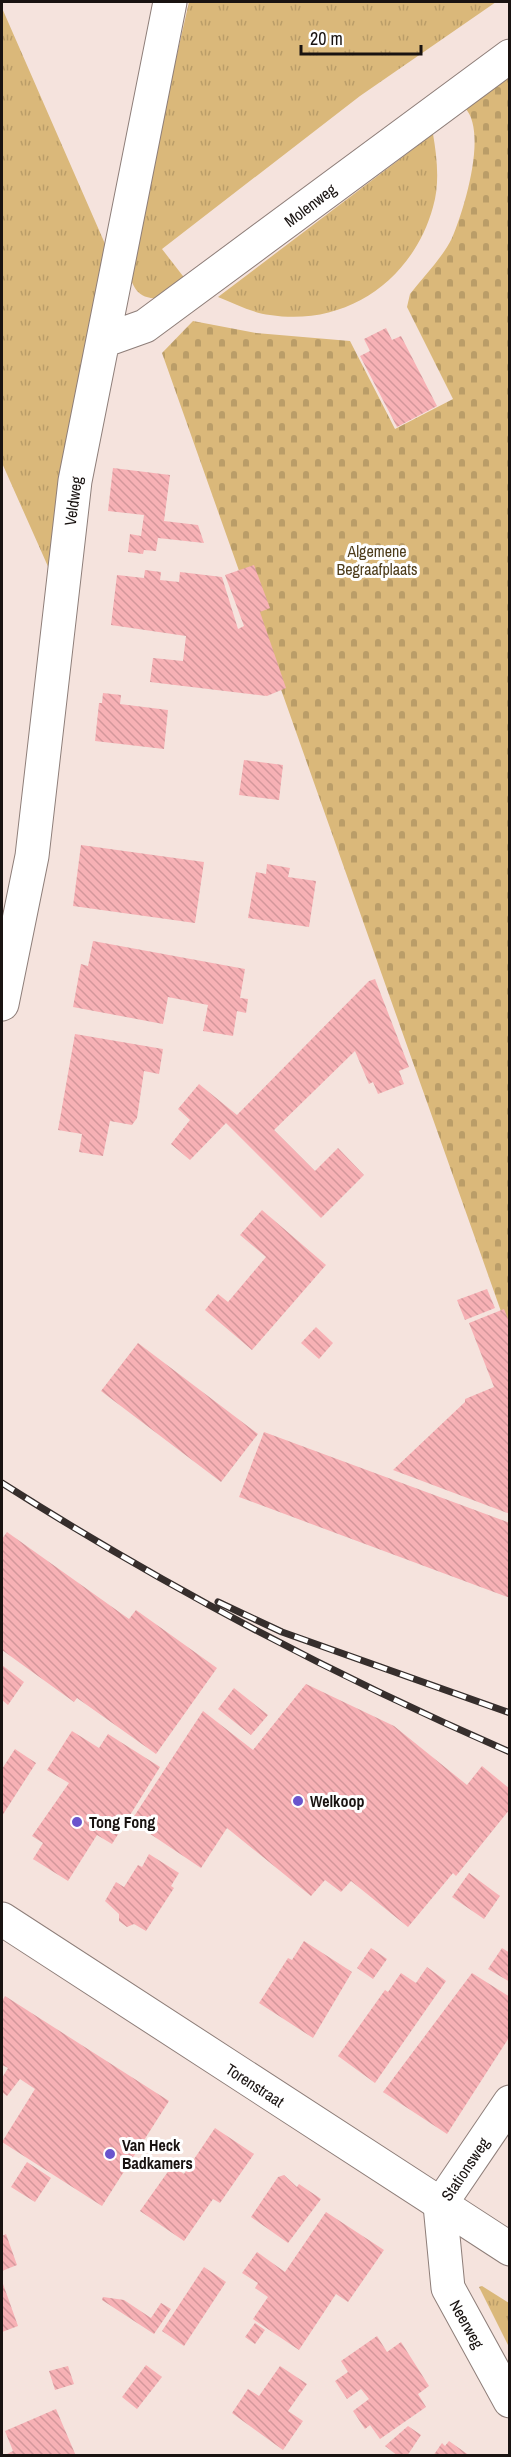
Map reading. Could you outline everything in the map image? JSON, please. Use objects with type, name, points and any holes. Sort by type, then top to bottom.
[{"type":"street","name":"Veldweg","points":[[2,1004],[32,856],[75,481],[170,2]]},
{"type":"street","name":"Molenweg","points":[[103,341],[145,326],[510,56]]},
{"type":"street","name":"Torenstraat","points":[[2,1919],[510,2249]]},
{"type":"street","name":"Stationsweg","points":[[440,2205],[510,2102]]},
{"type":"street","name":"Neerweg","points":[[440,2205],[448,2288],[510,2401]]},
{"type":"green space","points":[[189,2],[496,2],[360,96],[162,249],[186,280],[166,296],[154,298],[141,294],[133,285],[129,264]]},
{"type":"green space","points":[[2,8],[109,253],[50,571],[2,463]]},
{"type":"green space","name":"Algemene Begraafplaats","points":[[509,70],[509,1334],[162,353],[193,321],[256,333],[350,341],[395,429],[453,399],[407,307],[410,294],[452,238],[462,209],[472,172],[474,152],[472,119],[465,108]]},
{"type":"green space","points":[[433,134],[437,161],[437,189],[433,207],[423,233],[410,256],[393,276],[372,293],[350,305],[325,313],[298,317],[263,314],[218,297]]},
{"type":"green space","points":[[482,2286],[509,2303],[509,2347],[479,2287]]},
{"type":"building","points":[[386,328],[392,340],[401,336],[437,406],[397,427],[360,356],[370,351],[364,339]]},
{"type":"building","points":[[113,468],[170,475],[164,521],[198,525],[204,543],[158,538],[156,551],[144,550],[143,554],[128,552],[130,534],[141,536],[144,515],[108,511]]},
{"type":"building","points":[[254,565],[270,608],[260,612],[286,688],[267,696],[150,682],[153,658],[183,661],[186,636],[111,625],[117,575],[144,578],[145,570],[161,572],[160,580],[179,582],[180,572],[222,577],[238,629],[244,626],[225,575]]},
{"type":"building","points":[[103,693],[121,695],[120,704],[168,710],[164,749],[95,741],[99,703],[102,703]]},
{"type":"building","points":[[244,760],[283,765],[279,800],[239,795]]},
{"type":"building","points":[[81,845],[204,862],[195,923],[73,906]]},
{"type":"building","points":[[267,864],[290,868],[288,877],[316,881],[309,927],[248,918],[256,872],[266,874]]},
{"type":"building","points":[[93,941],[245,969],[240,998],[248,999],[246,1013],[237,1011],[233,1036],[203,1031],[208,1005],[168,997],[163,1024],[73,1007],[81,964],[88,966]]},
{"type":"building","points":[[375,979],[409,1067],[399,1071],[404,1084],[378,1094],[373,1082],[369,1084],[355,1051],[274,1130],[315,1171],[338,1148],[364,1175],[321,1218],[226,1123],[190,1160],[171,1144],[190,1120],[178,1109],[199,1084],[237,1115],[369,981]]},
{"type":"building","points":[[75,1034],[163,1049],[159,1074],[144,1071],[137,1118],[132,1125],[110,1121],[103,1156],[79,1152],[82,1134],[58,1130]]},
{"type":"building","points":[[262,1210],[326,1265],[252,1350],[205,1310],[218,1294],[228,1302],[266,1257],[240,1235]]},
{"type":"building","points":[[487,1289],[495,1308],[465,1320],[457,1300]]},
{"type":"building","points":[[504,1309],[510,1324],[510,1514],[393,1470],[465,1402],[465,1399],[494,1387],[469,1323]]},
{"type":"building","points":[[316,1327],[333,1343],[319,1359],[301,1343]]},
{"type":"building","points":[[138,1343],[258,1434],[221,1482],[101,1391]]},
{"type":"building","points":[[264,1432],[510,1523],[510,1598],[239,1497]]},
{"type":"building","points":[[7,1532],[129,1619],[136,1610],[217,1668],[156,1754],[77,1698],[74,1702],[2,1650],[2,1539]]},
{"type":"building","points":[[2,1665],[24,1682],[8,1705],[2,1700]]},
{"type":"building","points":[[306,1684],[394,1726],[467,1785],[482,1766],[510,1789],[510,1809],[456,1876],[453,1873],[408,1927],[351,1881],[341,1892],[325,1880],[311,1896],[227,1828],[201,1868],[131,1821],[203,1711],[253,1750]]},
{"type":"building","points":[[234,1688],[268,1715],[251,1735],[218,1709]]},
{"type":"building","points":[[72,1731],[99,1748],[108,1734],[160,1767],[112,1844],[97,1835],[68,1881],[33,1859],[43,1843],[32,1836],[69,1783],[47,1770]]},
{"type":"building","points":[[15,1749],[36,1763],[2,1816],[2,1769]]},
{"type":"building","points":[[149,1854],[179,1873],[171,1886],[174,1888],[146,1931],[134,1924],[127,1927],[119,1921],[119,1914],[105,1901],[116,1882],[124,1887],[138,1865],[142,1867]]},
{"type":"building","points":[[469,1873],[500,1896],[484,1919],[452,1897]]},
{"type":"building","points":[[304,1941],[352,1972],[313,2038],[259,2003],[288,1958],[292,1960]]},
{"type":"building","points":[[371,1948],[387,1959],[373,1979],[357,1968]]},
{"type":"building","points":[[502,1948],[510,1953],[510,1982],[488,1969]]},
{"type":"building","points":[[427,1967],[446,1981],[375,2083],[338,2056],[385,1990],[388,1992],[401,1973],[416,1983]]},
{"type":"building","points":[[472,1973],[510,1997],[510,2036],[447,2134],[383,2092]]},
{"type":"building","points":[[5,1996],[169,2101],[102,2206],[2,2142],[35,2089],[20,2079],[7,2096],[2,2092],[2,2078],[8,2068],[2,2065],[2,2001]]},
{"type":"building","points":[[215,2128],[254,2154],[220,2203],[213,2199],[184,2241],[140,2211],[172,2166],[184,2174]]},
{"type":"building","points":[[27,2162],[51,2178],[35,2202],[11,2187]]},
{"type":"building","points":[[284,2175],[297,2187],[299,2184],[321,2199],[288,2243],[251,2217],[278,2177]]},
{"type":"building","points":[[326,2212],[384,2250],[348,2302],[336,2294],[299,2350],[253,2319],[268,2297],[255,2288],[258,2283],[242,2273],[257,2252],[285,2272]]},
{"type":"building","points":[[6,2234],[17,2265],[2,2271],[2,2236]]},
{"type":"building","points":[[204,2267],[226,2282],[184,2346],[162,2331]]},
{"type":"building","points":[[2,2281],[18,2326],[2,2332]]},
{"type":"building","points":[[103,2297],[124,2300],[151,2318],[161,2303],[171,2309],[154,2334],[102,2300]]},
{"type":"building","points":[[255,2323],[265,2330],[255,2344],[245,2337]]},
{"type":"building","points":[[377,2336],[387,2352],[401,2342],[429,2386],[418,2394],[426,2407],[380,2439],[370,2425],[365,2429],[353,2411],[369,2399],[361,2389],[347,2399],[335,2381],[348,2372],[341,2361]]},
{"type":"building","points":[[146,2365],[162,2377],[137,2409],[122,2397]]},
{"type":"building","points":[[68,2366],[74,2384],[55,2390],[49,2371]]},
{"type":"building","points":[[280,2366],[307,2384],[288,2411],[303,2421],[283,2450],[232,2413],[248,2389],[259,2396]]},
{"type":"building","points":[[56,2409],[76,2456],[3,2456],[13,2451],[5,2431]]},
{"type":"building","points":[[408,2426],[421,2435],[407,2456],[398,2456],[385,2446]]},
{"type":"building","points":[[449,2441],[470,2456],[433,2456],[442,2443],[445,2446]]},
{"type":"railway","points":[[2,1483],[125,1558],[250,1627],[379,1692],[510,1752]]},
{"type":"railway","points":[[218,1602],[282,1632],[510,1713]]},
{"type":"place","name":"Welkoop","points":[[298,1801]]},
{"type":"place","name":"Tong Fong","points":[[77,1822]]},
{"type":"place","name":"Van Heck Badkamers","points":[[110,2154]]}]
